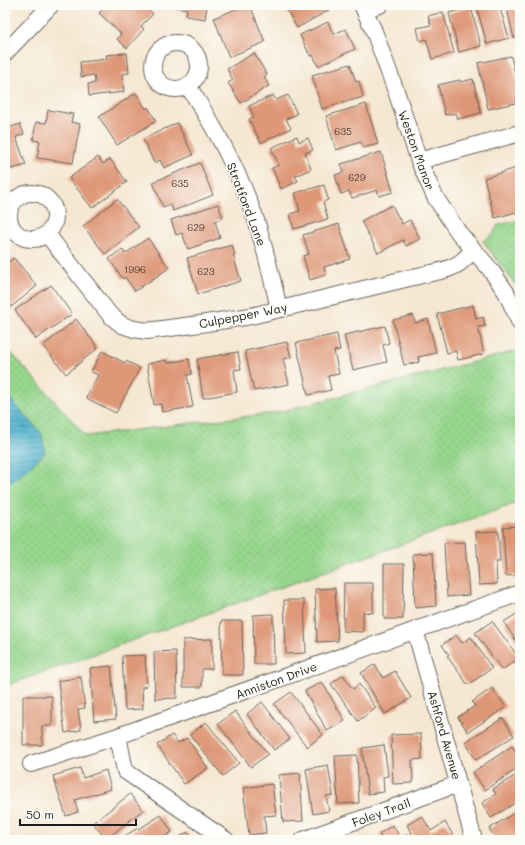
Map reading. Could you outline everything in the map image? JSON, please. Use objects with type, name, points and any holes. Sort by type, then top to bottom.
[{"type":"street","points":[[5,53],[51,5]]},
{"type":"street","points":[[363,7],[380,5]]},
{"type":"street","name":"Weston Manor","points":[[363,7],[385,59],[419,161],[435,196],[459,233],[490,269],[506,292],[520,323]]},
{"type":"street","name":"Stratford Lane","points":[[188,86],[215,129],[239,176],[255,217],[269,264],[279,309]]},
{"type":"street","points":[[419,161],[520,133]]},
{"type":"street","name":"Culpepper Way","points":[[47,234],[110,315],[122,325],[147,331],[252,316],[446,269],[461,262],[473,250]]},
{"type":"street","name":"Anniston Drive","points":[[31,764],[118,736],[520,593]]},
{"type":"street","name":"Ashford Avenue","points":[[415,630],[474,840]]},
{"type":"street","points":[[118,736],[125,771],[226,840]]},
{"type":"street","name":"Foley Trail","points":[[303,840],[458,784]]},
{"type":"green space","points":[[520,220],[520,294],[517,287],[483,241],[492,235],[498,225]]},
{"type":"green space","points":[[5,346],[86,436],[274,413],[520,350],[520,502],[8,685],[5,742]]},
{"type":"water","points":[[5,393],[42,434],[45,453],[9,484],[5,485]]},
{"type":"building","points":[[107,5],[143,5],[153,14],[141,26],[144,29],[127,48],[117,39],[121,34],[99,13]]},
{"type":"building","points":[[170,5],[207,5],[205,19],[186,16],[187,9]]},
{"type":"building","points":[[246,5],[250,5],[265,42],[229,57],[214,18]]},
{"type":"building","points":[[284,5],[327,5],[329,10],[297,28]]},
{"type":"building","points":[[476,5],[499,5],[509,38],[487,44]]},
{"type":"building","points":[[506,5],[520,5],[520,36],[514,38]]},
{"type":"building","points":[[471,7],[481,46],[459,52],[449,13]]},
{"type":"building","points":[[443,12],[454,53],[432,59],[426,39],[420,41],[417,28],[431,25],[428,16]]},
{"type":"building","points":[[328,22],[333,34],[346,29],[355,49],[318,66],[313,55],[310,56],[300,35]]},
{"type":"building","points":[[127,53],[129,73],[122,74],[124,92],[89,96],[88,84],[95,83],[94,75],[81,77],[80,62],[107,59],[106,55]]},
{"type":"building","points":[[254,53],[267,75],[264,77],[269,86],[241,103],[228,83],[233,80],[227,69]]},
{"type":"building","points":[[511,56],[520,95],[520,102],[488,109],[478,63]]},
{"type":"building","points":[[350,64],[356,82],[359,81],[363,97],[322,109],[312,75]]},
{"type":"building","points":[[473,79],[481,113],[458,119],[456,113],[445,115],[438,85],[460,80],[461,82]]},
{"type":"building","points":[[136,93],[146,109],[148,107],[156,121],[117,145],[99,117]]},
{"type":"building","points":[[273,95],[276,100],[288,95],[297,114],[286,119],[291,128],[261,143],[249,119],[254,117],[249,106]]},
{"type":"building","points":[[366,104],[378,144],[363,148],[361,142],[336,150],[326,116]]},
{"type":"building","points":[[48,110],[73,114],[71,122],[80,124],[73,163],[37,158],[40,141],[33,140],[36,122],[46,123]]},
{"type":"building","points":[[177,123],[193,155],[164,168],[160,160],[154,163],[143,139]]},
{"type":"building","points":[[20,124],[24,134],[16,137],[26,165],[8,170],[9,172],[5,173],[5,129]]},
{"type":"building","points":[[297,136],[299,142],[308,138],[313,150],[305,153],[311,169],[295,176],[298,181],[281,189],[272,168],[279,165],[271,148]]},
{"type":"building","points":[[381,152],[393,192],[379,196],[377,190],[352,198],[349,191],[341,194],[335,175],[344,172],[341,164]]},
{"type":"building","points":[[98,157],[103,164],[110,159],[127,182],[92,208],[69,178]]},
{"type":"building","points":[[200,163],[213,195],[173,211],[171,204],[163,207],[153,182]]},
{"type":"building","points":[[517,168],[520,180],[520,211],[495,218],[484,178]]},
{"type":"building","points":[[324,185],[328,200],[323,202],[328,219],[294,229],[290,214],[300,211],[295,193]]},
{"type":"building","points":[[117,199],[139,227],[105,254],[83,226]]},
{"type":"building","points":[[218,204],[223,218],[215,221],[220,238],[188,249],[182,233],[176,235],[171,220]]},
{"type":"building","points":[[392,205],[402,224],[410,220],[420,239],[406,246],[403,240],[378,253],[361,221]]},
{"type":"building","points":[[339,224],[350,259],[324,267],[326,275],[310,280],[303,256],[309,254],[303,235]]},
{"type":"building","points":[[148,238],[169,268],[135,291],[125,277],[123,279],[109,259],[122,249],[125,254]]},
{"type":"building","points":[[232,245],[235,255],[233,255],[241,281],[198,294],[187,258]]},
{"type":"building","points":[[14,258],[37,286],[5,312],[5,265]]},
{"type":"building","points":[[51,285],[72,314],[36,339],[15,310]]},
{"type":"building","points":[[473,305],[476,319],[483,317],[485,326],[478,327],[484,354],[458,360],[456,351],[447,353],[437,314]]},
{"type":"building","points":[[413,315],[415,323],[428,319],[436,353],[418,357],[419,362],[404,365],[393,320]]},
{"type":"building","points":[[76,319],[98,348],[66,374],[43,346]]},
{"type":"building","points":[[385,326],[389,343],[383,345],[387,362],[353,370],[344,335]]},
{"type":"building","points":[[337,334],[340,350],[334,351],[339,374],[328,376],[331,390],[308,395],[296,343]]},
{"type":"building","points":[[287,342],[291,357],[283,359],[289,384],[254,391],[245,351]]},
{"type":"building","points":[[102,351],[125,363],[126,361],[140,368],[116,413],[86,398],[98,375],[91,372]]},
{"type":"building","points":[[238,352],[241,369],[234,370],[237,392],[203,398],[197,359]]},
{"type":"building","points":[[189,359],[192,374],[187,375],[193,407],[162,412],[161,404],[154,405],[147,364],[166,360],[167,363]]},
{"type":"building","points":[[520,526],[520,575],[506,576],[503,527]]},
{"type":"building","points":[[498,531],[500,562],[496,562],[497,584],[479,585],[476,532]]},
{"type":"building","points":[[465,542],[469,595],[447,597],[444,543]]},
{"type":"building","points":[[433,553],[436,606],[415,608],[413,554]]},
{"type":"building","points":[[384,564],[404,564],[403,619],[384,619]]},
{"type":"building","points":[[344,583],[373,583],[373,613],[363,612],[363,632],[343,631]]},
{"type":"building","points":[[335,588],[338,641],[317,642],[315,589]]},
{"type":"building","points":[[284,600],[304,600],[306,653],[286,654]]},
{"type":"building","points":[[518,613],[520,616],[520,647],[504,622]]},
{"type":"building","points":[[273,614],[274,664],[254,664],[253,615]]},
{"type":"building","points":[[221,621],[242,621],[243,675],[222,675]]},
{"type":"building","points":[[492,621],[519,658],[502,670],[475,633]]},
{"type":"building","points":[[456,635],[462,643],[471,637],[492,668],[468,685],[447,656],[449,655],[442,645]]},
{"type":"building","points":[[212,639],[212,669],[202,669],[202,687],[183,687],[183,640]]},
{"type":"building","points":[[176,651],[177,698],[155,699],[154,652]]},
{"type":"building","points":[[145,655],[147,686],[142,687],[143,709],[125,710],[122,656]]},
{"type":"building","points":[[375,664],[383,678],[395,671],[411,698],[385,714],[361,673]]},
{"type":"building","points":[[111,666],[116,719],[94,721],[90,668]]},
{"type":"building","points":[[343,675],[353,689],[359,684],[376,708],[358,721],[331,684]]},
{"type":"building","points":[[81,677],[85,708],[78,709],[81,730],[65,733],[58,681]]},
{"type":"building","points":[[322,682],[345,721],[327,731],[305,691]]},
{"type":"building","points":[[492,688],[506,707],[468,732],[458,717],[475,706],[472,702]]},
{"type":"building","points":[[291,692],[323,735],[307,747],[274,704]]},
{"type":"building","points":[[23,696],[52,696],[52,726],[42,726],[42,745],[23,745]]},
{"type":"building","points":[[262,702],[290,739],[274,750],[247,714]]},
{"type":"building","points":[[235,711],[268,754],[251,767],[218,724]]},
{"type":"building","points":[[503,718],[514,736],[476,760],[465,742]]},
{"type":"building","points":[[206,722],[239,763],[223,776],[190,735]]},
{"type":"building","points":[[421,734],[422,759],[412,760],[413,783],[393,784],[391,735]]},
{"type":"building","points":[[172,735],[178,743],[187,738],[208,768],[184,784],[157,745]]},
{"type":"building","points":[[384,745],[388,776],[383,777],[384,792],[368,794],[362,748]]},
{"type":"building","points":[[512,746],[520,758],[520,767],[485,790],[473,772]]},
{"type":"building","points":[[357,755],[359,803],[338,804],[335,756]]},
{"type":"building","points":[[328,765],[333,795],[326,796],[329,811],[313,814],[306,769]]},
{"type":"building","points":[[80,768],[83,778],[106,770],[111,789],[75,800],[78,812],[66,816],[53,776]]},
{"type":"building","points":[[300,773],[303,821],[283,822],[279,775]]},
{"type":"building","points":[[518,774],[520,777],[520,800],[491,818],[482,803],[496,794],[493,789]]},
{"type":"building","points":[[272,784],[276,815],[264,816],[266,833],[249,835],[243,788]]},
{"type":"building","points":[[130,794],[143,810],[106,839],[93,823]]},
{"type":"building","points":[[520,809],[520,834],[510,840],[497,840],[489,829]]},
{"type":"building","points":[[161,815],[172,832],[159,840],[118,840],[138,828],[139,829]]},
{"type":"building","points":[[422,816],[431,831],[445,822],[456,840],[416,840],[407,825]]},
{"type":"building","points":[[393,825],[401,839],[407,835],[410,840],[382,840],[379,834]]},
{"type":"building","points":[[187,832],[193,840],[175,840]]}]
